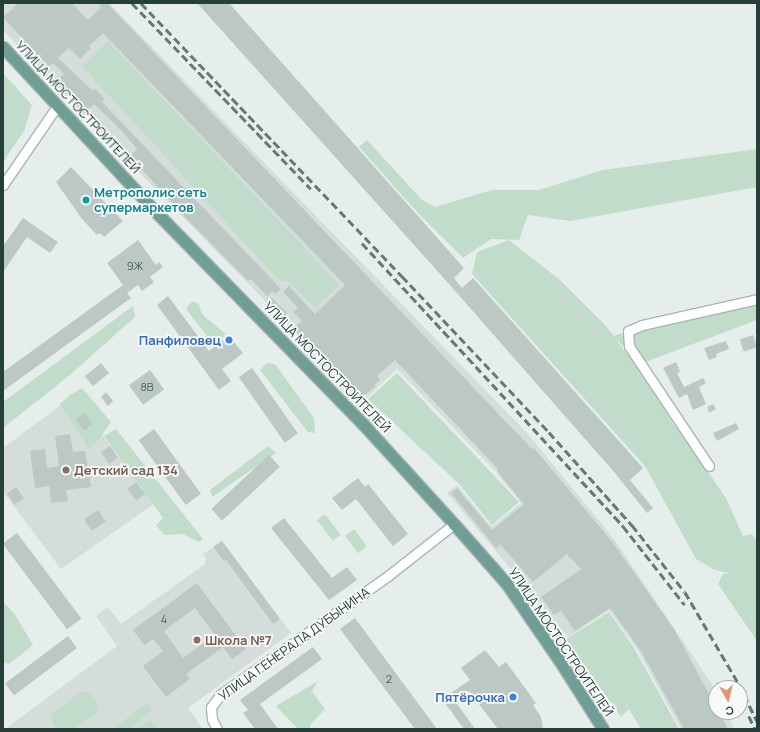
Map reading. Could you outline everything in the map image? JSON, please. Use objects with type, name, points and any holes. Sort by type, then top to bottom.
[{"type":"main road","name":"УЛИЦА МОСТОСТРОИТЕЛЕЙ","points":[[3,47],[154,210],[363,424],[506,583],[559,660],[603,729]]},
{"type":"street","points":[[3,184],[57,106]]},
{"type":"street","points":[[709,466],[629,346],[628,331],[642,324],[757,299]]},
{"type":"street","name":"УЛИЦА ГЕНЕРАЛА ДУБЫНИНА","points":[[217,729],[212,719],[211,707],[221,694],[388,575],[454,524]]},
{"type":"shaded area","points":[[3,3],[109,3],[528,434],[614,539],[709,680],[708,720],[730,720],[734,729],[681,729],[639,652],[609,610],[568,637],[447,493],[457,485],[492,527],[521,503],[494,470],[397,369],[363,401],[129,162],[3,30]]},
{"type":"shaded area","name":"Детский сад 134","points":[[73,396],[154,504],[61,569],[3,492],[3,448]]},
{"type":"shaded area","name":"Школа №7","points":[[222,541],[291,633],[188,708],[203,729],[5,729],[117,646],[96,616],[108,607],[121,624],[205,564],[206,559],[203,554]]},
{"type":"green space","points":[[108,41],[340,285],[315,308],[288,281],[280,281],[82,66]]},
{"type":"green space","points":[[3,73],[32,105],[24,131],[3,162]]},
{"type":"green space","points":[[367,140],[422,200],[435,207],[492,190],[539,190],[603,170],[757,149],[757,187],[570,221],[528,215],[519,240],[491,239],[463,258],[418,213],[359,147]]},
{"type":"green space","points":[[509,240],[560,280],[614,336],[633,329],[757,300],[757,320],[640,364],[614,337],[652,387],[673,424],[689,443],[727,500],[743,536],[752,534],[757,542],[757,641],[718,584],[723,574],[729,573],[715,570],[696,559],[645,466],[472,274],[477,252]]},
{"type":"green space","points":[[192,301],[199,304],[201,312],[206,318],[226,334],[214,345],[186,309]]},
{"type":"green space","points":[[133,306],[135,317],[70,375],[3,428],[3,402]]},
{"type":"green space","points":[[267,363],[275,364],[314,418],[315,433],[308,432],[260,370]]},
{"type":"green space","points":[[397,373],[519,502],[492,525],[460,485],[368,399]]},
{"type":"green space","points":[[82,388],[111,422],[98,441],[88,448],[60,404],[70,395]]},
{"type":"green space","points":[[116,429],[203,539],[199,542],[183,534],[164,535],[156,525],[163,518],[104,436]]},
{"type":"green space","points":[[268,446],[276,453],[212,497],[210,490]]},
{"type":"green space","points":[[325,514],[341,535],[333,541],[317,520]]},
{"type":"green space","points":[[354,529],[367,547],[358,553],[345,535]]},
{"type":"green space","points":[[3,602],[14,613],[33,645],[9,664],[3,662]]},
{"type":"green space","points":[[609,612],[634,648],[679,729],[641,729],[629,709],[621,717],[566,639]]},
{"type":"green space","points":[[318,681],[312,691],[325,709],[311,724],[310,729],[298,729],[276,706]]},
{"type":"green space","points":[[80,692],[88,692],[97,701],[98,708],[96,713],[74,729],[57,729],[52,722],[52,715]]},
{"type":"green space","points":[[147,703],[152,711],[128,729],[112,729]]},
{"type":"green space","points":[[150,720],[157,729],[137,729]]},
{"type":"building","points":[[19,3],[72,3],[88,20],[101,8],[99,6],[103,3],[107,3],[532,449],[534,448],[613,543],[674,629],[708,692],[708,720],[723,720],[728,729],[684,729],[641,651],[610,608],[575,631],[561,611],[554,615],[541,597],[581,569],[571,558],[570,559],[567,554],[533,582],[500,544],[496,548],[451,493],[457,488],[492,530],[524,504],[497,471],[498,469],[395,360],[377,376],[380,380],[374,385],[376,386],[362,397],[293,329],[302,321],[293,312],[298,308],[283,292],[289,286],[315,314],[345,285],[103,33],[89,46],[91,48],[80,59],[69,48],[58,58],[92,90],[94,88],[105,99],[102,102],[281,289],[275,294],[273,291],[267,296],[251,279],[248,281],[188,220],[136,163],[135,164],[128,158],[137,149],[119,128],[94,104],[85,113],[56,83],[64,74],[53,63],[48,67],[3,17]]},
{"type":"building","points":[[197,3],[229,3],[464,268],[454,278],[462,288],[473,278],[643,468],[630,480],[653,508],[647,513],[615,473],[449,284]]},
{"type":"building","name":"Метрополис cеть супермаркетов","points":[[71,167],[123,221],[104,237],[100,233],[97,235],[82,219],[56,182]]},
{"type":"building","points":[[23,218],[58,242],[50,253],[27,237],[3,272],[3,246]]},
{"type":"building","points":[[138,240],[156,265],[159,262],[163,267],[150,277],[154,282],[142,291],[138,285],[127,293],[131,298],[3,391],[3,372],[123,285],[107,263]]},
{"type":"building","points":[[168,296],[209,351],[229,336],[243,353],[222,369],[231,381],[219,390],[157,305]]},
{"type":"building","points":[[272,298],[287,313],[282,317],[268,302]]},
{"type":"building","points":[[753,335],[757,347],[744,352],[740,339]]},
{"type":"building","points":[[726,341],[729,349],[716,354],[717,357],[709,360],[704,348]]},
{"type":"building","points":[[676,362],[680,372],[677,373],[684,387],[703,378],[706,383],[699,387],[706,404],[693,410],[687,394],[679,398],[663,368]]},
{"type":"building","points":[[101,363],[109,373],[93,386],[85,376]]},
{"type":"building","points":[[252,368],[298,434],[285,443],[239,377]]},
{"type":"building","points":[[150,370],[164,389],[143,405],[129,385]]},
{"type":"building","points":[[106,392],[113,401],[108,406],[101,397]]},
{"type":"building","points":[[713,404],[716,409],[709,413],[707,407]]},
{"type":"building","points":[[85,413],[93,425],[84,431],[76,419]]},
{"type":"building","points":[[736,423],[739,429],[717,441],[713,433]]},
{"type":"building","points":[[154,429],[201,494],[186,505],[139,440]]},
{"type":"building","points":[[70,434],[73,452],[85,451],[91,487],[66,490],[68,501],[51,503],[49,486],[35,488],[30,451],[45,449],[47,468],[59,466],[55,436]]},
{"type":"building","points":[[110,446],[118,458],[109,464],[101,452]]},
{"type":"building","points":[[269,455],[280,467],[222,521],[211,509]]},
{"type":"building","points":[[358,478],[365,487],[368,484],[408,534],[393,546],[356,499],[342,510],[332,498]]},
{"type":"building","points":[[136,482],[145,494],[136,501],[127,489]]},
{"type":"building","points":[[16,487],[24,499],[15,505],[7,493]]},
{"type":"building","points":[[98,510],[106,522],[92,531],[84,520]]},
{"type":"building","points":[[284,518],[332,578],[347,567],[357,580],[329,600],[271,528]]},
{"type":"building","points":[[17,533],[81,618],[67,629],[3,544]]},
{"type":"building","points":[[222,541],[280,619],[273,624],[226,560],[224,561],[213,547]]},
{"type":"building","points":[[197,583],[246,649],[232,659],[223,647],[186,674],[190,679],[166,697],[143,666],[163,651],[153,639],[144,645],[133,630]],"holes":[[[195,608],[215,635],[183,658],[164,631]]]},
{"type":"building","points":[[355,618],[437,729],[415,729],[340,629]]},
{"type":"building","points":[[68,636],[77,648],[14,696],[5,684]]},
{"type":"building","points":[[313,647],[322,659],[260,704],[278,729],[255,729],[243,713],[248,710],[240,700]]},
{"type":"building","points":[[485,650],[499,667],[506,662],[536,703],[533,705],[541,717],[543,729],[498,729],[469,691],[455,701],[475,729],[464,729],[442,699],[470,680],[461,668]]},
{"type":"railway","points":[[132,3],[311,189]]},
{"type":"railway","points":[[141,3],[549,432],[632,525],[685,592],[739,684],[757,721]]},
{"type":"railway","points":[[362,243],[623,526],[685,605]]},
{"type":"railway","points":[[749,716],[755,729]]},
{"type":"place","name":"Метрополис cеть супермаркетов","points":[[86,200]]},
{"type":"place","name":"Панфиловец","points":[[229,340]]},
{"type":"place","name":"Детский сад 134","points":[[66,470]]},
{"type":"place","name":"Школа №7","points":[[197,640]]},
{"type":"place","name":"Пятёрочка","points":[[513,697]]}]
